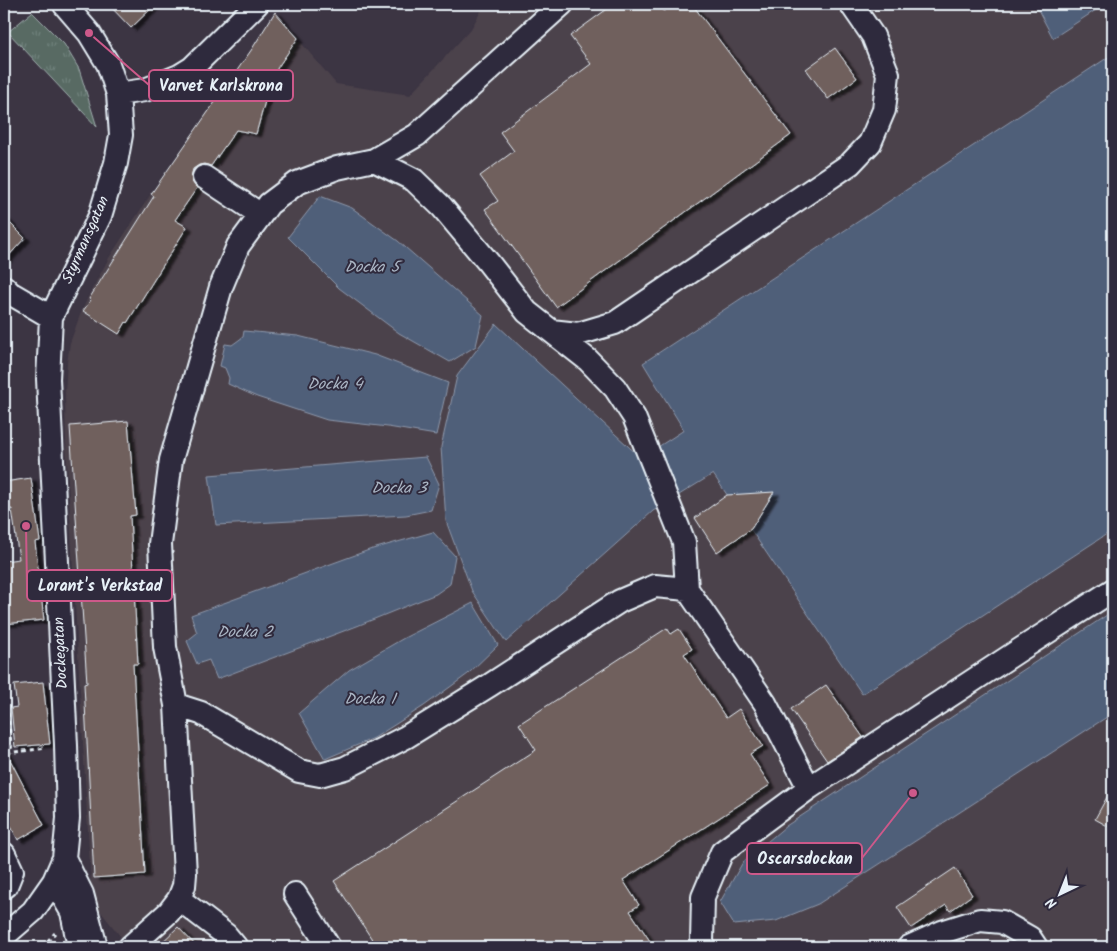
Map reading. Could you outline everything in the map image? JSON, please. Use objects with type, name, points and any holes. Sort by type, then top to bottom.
[{"type":"street","name":"Styrmansgatan","points":[[51,317],[100,216],[116,163],[121,135],[118,94],[108,64],[89,33],[64,4]]},
{"type":"street","points":[[118,94],[145,90],[179,76],[192,68],[257,4]]},
{"type":"street","points":[[130,947],[169,912],[179,899],[184,886],[185,874],[176,705],[165,647],[160,544],[171,460],[221,287],[238,246],[269,204],[297,183],[337,168],[374,160],[417,135],[562,4]]},
{"type":"street","points":[[551,331],[578,334],[615,323],[850,164],[870,143],[884,110],[888,74],[873,36],[851,4]]},
{"type":"street","points":[[374,160],[414,180],[448,214],[527,312],[588,360],[615,388],[634,417],[684,542],[687,589],[765,703],[809,788]]},
{"type":"street","points":[[204,177],[261,215]]},
{"type":"street","points":[[6,293],[51,317]]},
{"type":"street","name":"Dockegatan","points":[[4,936],[33,911],[54,881],[64,858],[68,818],[48,379],[51,317]]},
{"type":"street","points":[[176,705],[201,713],[299,771],[320,775],[345,768],[406,737],[620,601],[655,586],[687,589]]},
{"type":"street","points":[[704,947],[702,942],[703,897],[722,852],[809,788],[1113,590]]},
{"type":"street","points":[[4,854],[12,871],[4,887]]},
{"type":"street","points":[[64,858],[82,894],[96,947]]},
{"type":"street","points":[[54,881],[72,912],[79,947]]},
{"type":"street","points":[[295,894],[329,947]]},
{"type":"street","points":[[179,899],[226,935],[236,947]]},
{"type":"street","points":[[909,947],[942,932],[980,920],[1002,922],[1030,938],[1036,947]]},
{"type":"path","points":[[7,705],[12,753]]},
{"type":"path","points":[[7,753],[66,745]]},
{"type":"shaded area","points":[[485,4],[1035,4],[1053,37],[1105,4],[1113,4],[1113,54],[643,363],[685,430],[641,459],[441,447],[446,521],[472,591],[507,642],[653,511],[713,474],[862,694],[1113,530],[1113,947],[129,947],[93,901],[66,445],[65,393],[67,363],[70,343],[80,315],[109,258],[252,49],[275,12],[336,84],[410,95],[471,29]]},
{"type":"green space","points":[[32,12],[64,44],[79,69],[97,127],[8,32]]},
{"type":"water","points":[[1035,4],[1105,4],[1053,38]]},
{"type":"water","points":[[1113,54],[1113,530],[862,694],[713,474],[653,511],[506,642],[472,591],[446,521],[441,447],[457,376],[496,324],[641,458],[684,430],[643,363]]},
{"type":"water","name":"Docka 5","points":[[320,196],[352,208],[398,241],[483,315],[476,346],[450,362],[399,333],[339,288],[288,237]]},
{"type":"water","name":"Docka 4","points":[[244,331],[298,336],[375,355],[448,383],[436,435],[327,420],[257,397],[228,384],[229,378],[225,368],[220,366],[225,344],[232,345],[243,337]]},
{"type":"water","name":"Docka 3","points":[[426,457],[439,484],[431,510],[406,515],[216,525],[209,475]]},
{"type":"water","name":"Docka 2","points":[[433,532],[455,556],[450,584],[436,594],[217,679],[209,660],[197,664],[187,641],[197,633],[191,615],[369,550]]},
{"type":"water","name":"Docka 1","points":[[473,603],[498,645],[468,674],[424,706],[374,738],[325,759],[299,713],[349,670],[404,638]]},
{"type":"water","points":[[1113,611],[1113,713],[818,904],[776,921],[734,925],[720,902],[743,862],[786,826]]},
{"type":"building","points":[[108,4],[156,4],[131,28]]},
{"type":"building","points":[[614,4],[659,4],[664,11],[674,4],[692,4],[791,135],[556,307],[485,209],[498,201],[480,176],[514,151],[500,132],[591,64],[570,36]]},
{"type":"building","points":[[275,12],[298,38],[278,67],[270,83],[256,134],[236,130],[211,166],[204,164],[193,169],[191,177],[197,188],[175,220],[187,227],[119,334],[83,311],[154,196],[151,194],[252,49]]},
{"type":"building","points":[[835,48],[857,78],[828,99],[806,69]]},
{"type":"building","points":[[4,217],[25,238],[4,261]]},
{"type":"building","points":[[128,421],[136,515],[130,516],[138,664],[133,664],[145,874],[94,878],[84,684],[87,683],[70,426]]},
{"type":"building","points":[[31,478],[40,541],[35,542],[44,620],[4,624],[4,561],[19,559],[12,509],[4,510],[4,482]]},
{"type":"building","points":[[774,492],[751,529],[717,552],[695,518],[727,495]]},
{"type":"building","points":[[667,628],[671,634],[679,629],[692,649],[684,654],[726,718],[739,709],[763,746],[750,754],[770,785],[623,880],[639,905],[630,911],[654,947],[377,947],[334,881],[536,750],[519,724]]},
{"type":"building","points":[[43,682],[50,744],[15,747],[11,708],[17,707],[14,685]]},
{"type":"building","points":[[826,685],[863,737],[827,761],[791,709]]},
{"type":"building","points":[[4,748],[44,825],[18,840],[4,813]]},
{"type":"building","points":[[1113,786],[1113,829],[1095,819]]},
{"type":"building","points":[[955,868],[972,895],[950,911],[946,905],[911,928],[897,907]]},
{"type":"building","points":[[178,927],[197,947],[157,947]]},
{"type":"place","name":"Varvet Karlskrona","points":[[89,33]]},
{"type":"place","name":"Lorant's Verkstad","points":[[26,526]]},
{"type":"place","name":"Oscarsdockan","points":[[913,793]]}]
